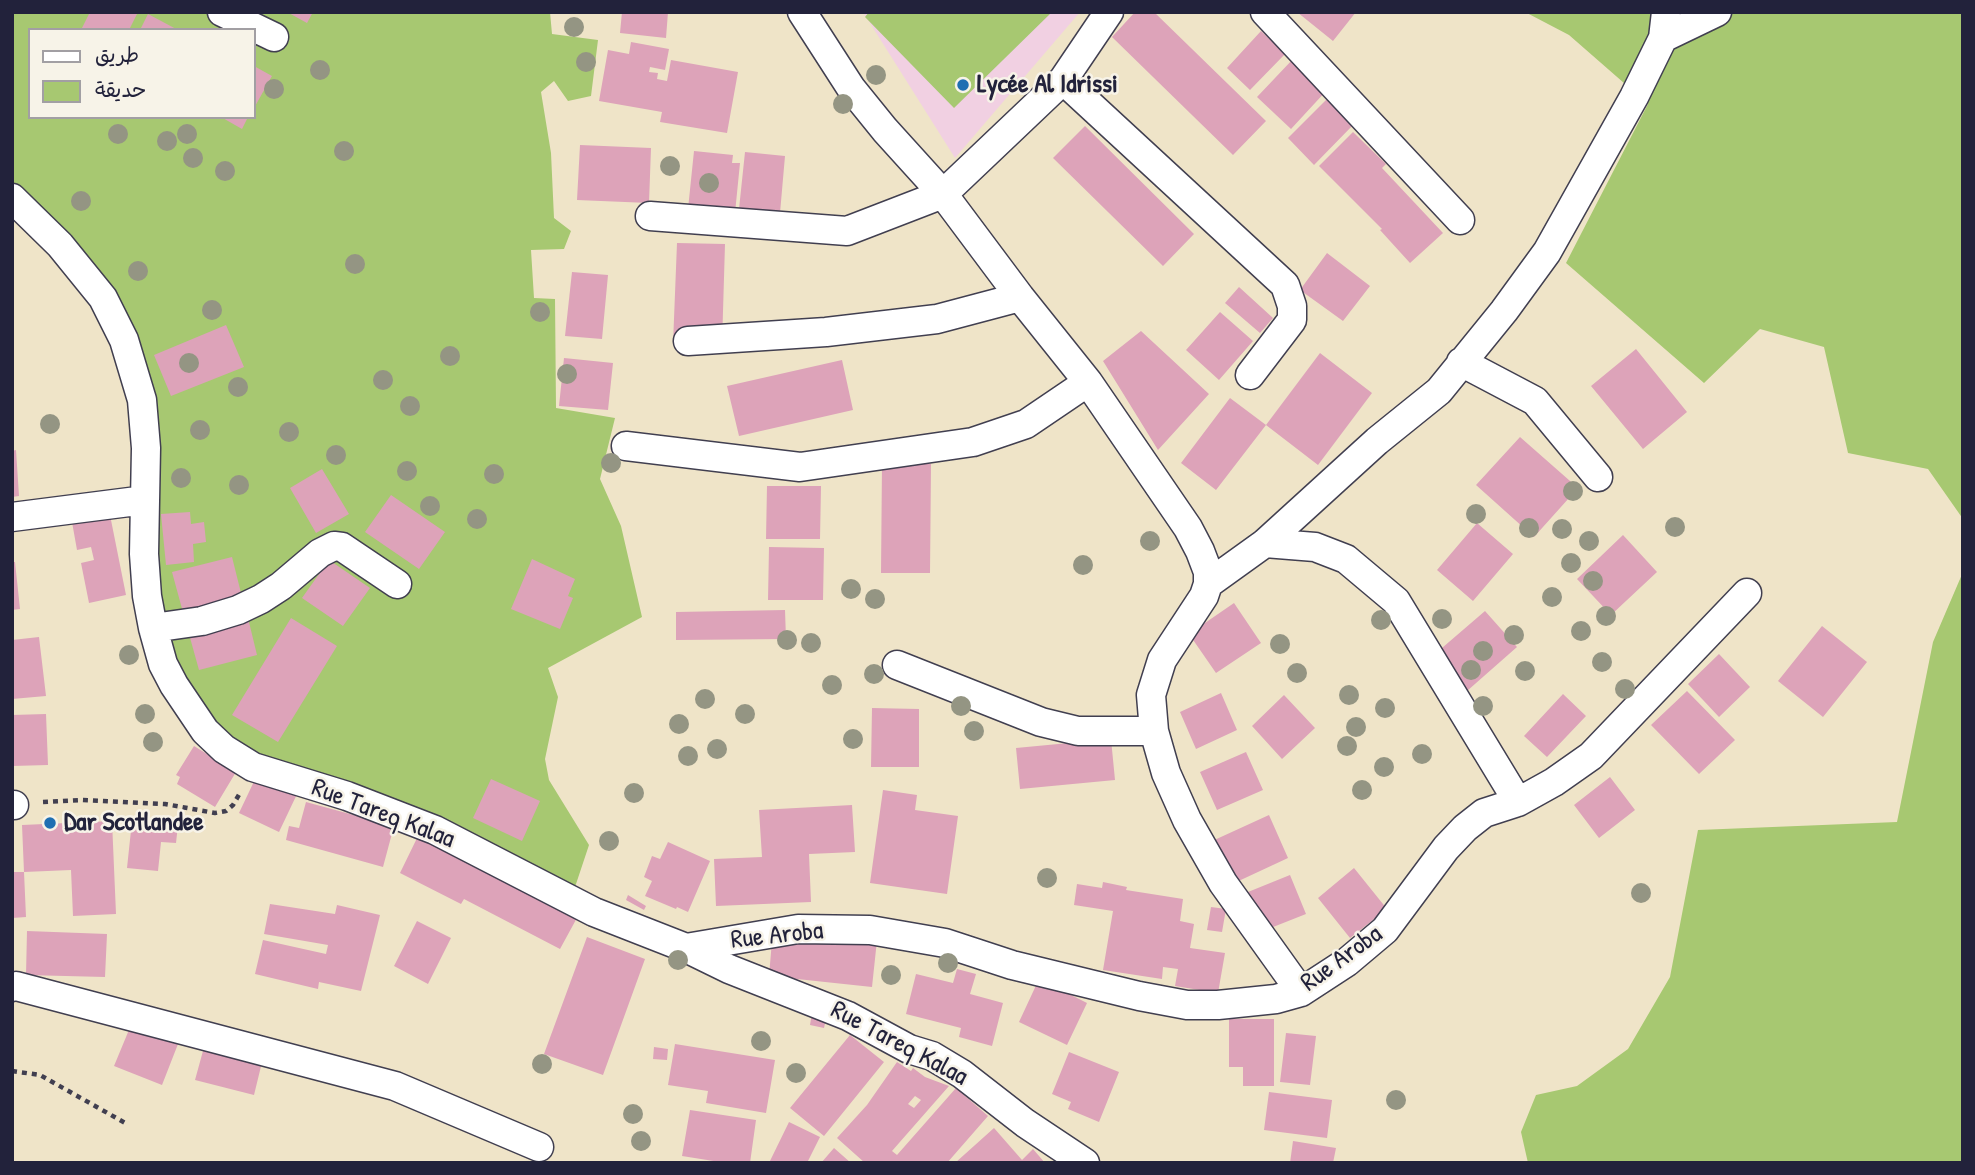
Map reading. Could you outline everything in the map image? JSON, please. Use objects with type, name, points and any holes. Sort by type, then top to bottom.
[{"type":"street","points":[[222,12],[255,28]]},
{"type":"street","points":[[802,12],[851,88],[943,194],[1088,382],[1188,528],[1208,572],[1208,584],[1204,596],[1162,660],[1151,695],[1154,731],[1166,773],[1187,820],[1223,883],[1301,992]]},
{"type":"street","points":[[650,216],[847,230],[943,194],[1063,79],[1109,12]]},
{"type":"street","points":[[1265,12],[1460,220]]},
{"type":"street","points":[[1208,584],[1265,543],[1377,441],[1439,391],[1504,311],[1547,252],[1634,97],[1664,25],[1717,12]]},
{"type":"street","points":[[256,28],[274,37]]},
{"type":"street","points":[[1063,79],[1285,285],[1292,306],[1292,320],[1250,375]]},
{"type":"street","name":"Rue Tareq Kalaa","points":[[12,198],[60,245],[103,298],[124,340],[142,400],[146,448],[144,554],[153,628],[163,664],[174,685],[205,731],[224,749],[253,766],[347,796],[435,830],[594,912],[686,948],[729,969],[819,1003],[909,1049],[932,1056],[962,1074],[1026,1123],[1085,1163]]},
{"type":"street","points":[[688,341],[827,332],[937,319],[1020,297]]},
{"type":"street","points":[[1461,362],[1535,401],[1598,477]]},
{"type":"street","points":[[626,446],[800,467],[973,442],[1026,424],[1088,382]]},
{"type":"street","points":[[12,517],[145,500]]},
{"type":"street","points":[[1265,543],[1315,547],[1346,559],[1396,601],[1518,802]]},
{"type":"street","points":[[153,628],[202,621],[249,605],[281,586],[334,546],[342,547],[397,584]]},
{"type":"street","name":"Rue Aroba","points":[[686,948],[798,929],[870,930],[944,943],[1012,965],[1187,1005],[1266,1000],[1301,992],[1348,962],[1385,930],[1446,848],[1465,828],[1484,813],[1518,802],[1554,782],[1591,756],[1747,593]]},
{"type":"street","points":[[897,665],[1041,722],[1078,731],[1154,731]]},
{"type":"street","points":[[12,987],[395,1086],[539,1147]]},
{"type":"path","points":[[13,805],[81,800],[164,804],[219,813],[233,806],[253,766]]},
{"type":"path","points":[[12,1071],[40,1075],[127,1124]]},
{"type":"shaded area","name":"Lycée Al Idrissi","points":[[863,12],[1080,12],[955,158]]},
{"type":"green space","points":[[12,12],[550,12],[552,34],[598,40],[591,96],[568,101],[554,81],[541,92],[551,153],[554,218],[571,231],[564,249],[531,250],[534,298],[555,299],[556,408],[615,418],[600,479],[621,526],[642,617],[548,668],[558,697],[545,759],[549,780],[589,845],[571,899],[253,767],[163,664],[124,340],[12,198]]},
{"type":"green space","points":[[869,12],[1052,12],[954,108],[865,17]]},
{"type":"green space","points":[[1525,12],[1671,12],[1670,38],[1730,12],[1963,12],[1963,519],[1928,469],[1848,453],[1824,347],[1760,329],[1704,383],[1566,263],[1648,104],[1569,35]]},
{"type":"green space","points":[[1963,572],[1963,1163],[1528,1163],[1521,1132],[1536,1095],[1577,1086],[1628,1049],[1670,977],[1698,830],[1897,822],[1933,642]]},
{"type":"building","points":[[90,12],[137,14],[130,28],[82,28]]},
{"type":"building","points":[[287,12],[313,12],[307,23]]},
{"type":"building","points":[[622,12],[668,12],[666,38],[620,33]]},
{"type":"building","points":[[1135,12],[1154,12],[1266,121],[1233,155],[1112,37]]},
{"type":"building","points":[[1297,12],[1356,12],[1333,41]]},
{"type":"building","points":[[148,14],[174,28],[141,28]]},
{"type":"building","points":[[1261,31],[1285,54],[1250,90],[1227,68]]},
{"type":"building","points":[[631,42],[669,49],[665,70],[650,67],[649,72],[658,73],[657,79],[667,81],[671,60],[738,72],[727,133],[660,122],[662,112],[599,101],[608,50],[629,54]]},
{"type":"building","points":[[1293,59],[1327,90],[1291,129],[1257,97]]},
{"type":"building","points":[[256,67],[272,76],[256,104]]},
{"type":"building","points":[[1328,98],[1354,124],[1314,165],[1288,138]]},
{"type":"building","points":[[224,119],[247,119],[242,129]]},
{"type":"building","points":[[1085,126],[1194,234],[1163,266],[1053,158]]},
{"type":"building","points":[[1353,132],[1386,164],[1382,168],[1443,233],[1410,263],[1380,230],[1382,229],[1319,166]]},
{"type":"building","points":[[580,145],[651,148],[649,203],[577,200]]},
{"type":"building","points":[[694,151],[733,155],[732,163],[740,163],[735,213],[688,209]]},
{"type":"building","points":[[745,152],[785,156],[780,213],[739,209]]},
{"type":"building","points":[[677,243],[725,244],[722,345],[673,344]]},
{"type":"building","points":[[1327,253],[1370,286],[1343,321],[1300,290]]},
{"type":"building","points":[[572,272],[608,275],[602,339],[565,336]]},
{"type":"building","points":[[1239,287],[1273,318],[1260,333],[1225,303]]},
{"type":"building","points":[[1220,312],[1253,341],[1219,380],[1186,350]]},
{"type":"building","points":[[226,325],[244,367],[171,396],[154,355]]},
{"type":"building","points":[[1141,331],[1209,394],[1158,450],[1103,361]]},
{"type":"building","points":[[1636,349],[1687,412],[1643,449],[1591,386]]},
{"type":"building","points":[[1320,353],[1372,393],[1318,465],[1266,425]]},
{"type":"building","points":[[564,358],[613,363],[608,410],[559,406]]},
{"type":"building","points":[[842,360],[853,410],[739,436],[727,386]]},
{"type":"building","points":[[1230,398],[1266,425],[1216,490],[1181,463]]},
{"type":"building","points":[[1520,437],[1578,488],[1534,537],[1476,485]]},
{"type":"building","points":[[16,450],[19,496],[12,497],[12,451]]},
{"type":"building","points":[[882,464],[931,464],[930,573],[881,573]]},
{"type":"building","points":[[322,469],[349,514],[316,533],[290,488]]},
{"type":"building","points":[[767,486],[821,486],[820,539],[766,539]]},
{"type":"building","points":[[391,495],[445,532],[419,569],[365,532]]},
{"type":"building","points":[[190,512],[191,524],[204,522],[206,542],[193,544],[194,562],[166,565],[161,514]]},
{"type":"building","points":[[110,515],[126,595],[89,603],[81,563],[94,560],[91,547],[77,550],[72,522]]},
{"type":"building","points":[[1477,523],[1513,554],[1473,601],[1437,570]]},
{"type":"building","points":[[1623,535],[1657,572],[1611,615],[1577,579]]},
{"type":"building","points":[[769,547],[824,548],[823,600],[768,600]]},
{"type":"building","points":[[232,557],[243,601],[184,616],[172,572]]},
{"type":"building","points":[[532,559],[575,579],[568,596],[573,598],[560,629],[511,609]]},
{"type":"building","points":[[329,560],[370,588],[343,626],[302,598]]},
{"type":"building","points":[[12,562],[15,562],[20,609],[12,610]]},
{"type":"building","points":[[1234,603],[1261,643],[1216,673],[1189,634]]},
{"type":"building","points":[[785,610],[786,639],[676,640],[676,612]]},
{"type":"building","points":[[1485,611],[1517,647],[1467,691],[1435,654]]},
{"type":"building","points":[[248,618],[257,655],[199,670],[189,634]]},
{"type":"building","points":[[291,618],[337,646],[278,742],[232,715]]},
{"type":"building","points":[[1822,626],[1867,662],[1823,717],[1778,681]]},
{"type":"building","points":[[39,637],[46,696],[12,699],[12,640]]},
{"type":"building","points":[[1719,654],[1750,687],[1719,717],[1688,684]]},
{"type":"building","points":[[1687,691],[1735,740],[1699,774],[1651,725]]},
{"type":"building","points":[[1221,693],[1237,730],[1196,749],[1180,712]]},
{"type":"building","points":[[1563,694],[1586,716],[1547,757],[1524,736]]},
{"type":"building","points":[[1284,695],[1315,728],[1282,759],[1252,726]]},
{"type":"building","points":[[872,708],[919,709],[919,767],[871,767]]},
{"type":"building","points":[[46,714],[48,765],[12,766],[12,715]]},
{"type":"building","points":[[1111,739],[1115,780],[1020,789],[1016,748]]},
{"type":"building","points":[[194,746],[236,772],[215,807],[177,784],[180,777],[176,775]]},
{"type":"building","points":[[1246,752],[1263,790],[1217,810],[1200,772]]},
{"type":"building","points":[[258,773],[298,792],[279,832],[239,813]]},
{"type":"building","points":[[1610,777],[1635,810],[1599,838],[1574,805]]},
{"type":"building","points":[[491,779],[540,801],[522,841],[473,818]]},
{"type":"building","points":[[883,790],[917,795],[915,810],[958,816],[947,894],[870,883]]},
{"type":"building","points":[[306,802],[394,826],[383,867],[286,840],[289,826],[299,828]]},
{"type":"building","points":[[852,805],[855,852],[809,854],[811,902],[716,906],[714,859],[762,857],[759,810]]},
{"type":"building","points":[[1269,815],[1288,858],[1230,885],[1210,842]]},
{"type":"building","points":[[112,821],[116,914],[73,916],[71,870],[24,872],[22,825]]},
{"type":"building","points":[[132,821],[178,825],[176,843],[161,842],[158,871],[127,868]]},
{"type":"building","points":[[419,834],[578,916],[560,949],[464,899],[461,904],[400,873]]},
{"type":"building","points":[[668,842],[710,861],[688,912],[645,896],[652,881],[644,877],[652,856],[660,859]]},
{"type":"building","points":[[1354,868],[1387,909],[1350,938],[1318,898]]},
{"type":"building","points":[[12,872],[24,872],[26,917],[12,918]]},
{"type":"building","points":[[1290,875],[1306,914],[1263,931],[1248,892]]},
{"type":"building","points":[[1103,882],[1127,887],[1126,890],[1183,899],[1180,921],[1194,924],[1190,948],[1225,953],[1218,993],[1175,986],[1178,969],[1163,967],[1162,979],[1103,970],[1113,911],[1074,905],[1077,884],[1102,888]]},
{"type":"building","points":[[628,895],[646,906],[644,910],[626,900]]},
{"type":"building","points":[[270,904],[335,914],[337,905],[380,915],[361,991],[319,982],[318,989],[255,974],[263,940],[326,954],[328,945],[264,934]]},
{"type":"building","points":[[1211,907],[1226,909],[1222,932],[1207,930]]},
{"type":"building","points":[[417,921],[451,938],[428,984],[394,966]]},
{"type":"building","points":[[773,929],[877,940],[872,987],[769,976]]},
{"type":"building","points":[[27,931],[107,934],[105,977],[26,975]]},
{"type":"building","points":[[587,937],[645,959],[603,1075],[544,1054]]},
{"type":"building","points":[[957,969],[976,974],[970,994],[1003,1003],[992,1046],[959,1037],[961,1028],[906,1014],[916,974],[953,983]]},
{"type":"building","points":[[1039,979],[1087,1003],[1067,1045],[1019,1022]]},
{"type":"building","points":[[813,1007],[828,1010],[824,1028],[810,1025]]},
{"type":"building","points":[[1229,1019],[1274,1019],[1274,1086],[1243,1086],[1243,1067],[1229,1067]]},
{"type":"building","points":[[131,1025],[178,1044],[162,1085],[114,1066]]},
{"type":"building","points":[[1286,1033],[1316,1036],[1310,1085],[1280,1082]]},
{"type":"building","points":[[850,1035],[884,1062],[824,1136],[790,1108]]},
{"type":"building","points":[[206,1040],[264,1054],[254,1095],[195,1080]]},
{"type":"building","points":[[675,1044],[775,1060],[766,1113],[706,1103],[708,1091],[668,1085]]},
{"type":"building","points":[[654,1047],[668,1049],[667,1060],[653,1059]]},
{"type":"building","points":[[1069,1052],[1119,1072],[1099,1122],[1068,1109],[1071,1102],[1052,1094]]},
{"type":"building","points":[[897,1062],[911,1071],[913,1068],[925,1077],[949,1086],[892,1151],[897,1155],[956,1088],[988,1116],[947,1163],[865,1163],[837,1138],[867,1105]],"holes":[[[915,1096],[921,1100],[914,1108],[908,1104]]]},
{"type":"building","points":[[1269,1092],[1332,1100],[1327,1138],[1264,1130]]},
{"type":"building","points":[[690,1110],[756,1120],[750,1163],[726,1163],[682,1156]]},
{"type":"building","points":[[789,1122],[820,1137],[807,1163],[769,1163]]},
{"type":"building","points":[[994,1128],[1022,1160],[1033,1149],[1045,1163],[955,1163]]},
{"type":"building","points":[[1293,1141],[1336,1148],[1333,1163],[1290,1163]]},
{"type":"building","points":[[834,1148],[851,1163],[821,1163]]},
{"type":"place","name":"Lycée Al Idrissi","points":[[963,85]]},
{"type":"place","name":"Dar Scotlandee","points":[[50,823]]}]
